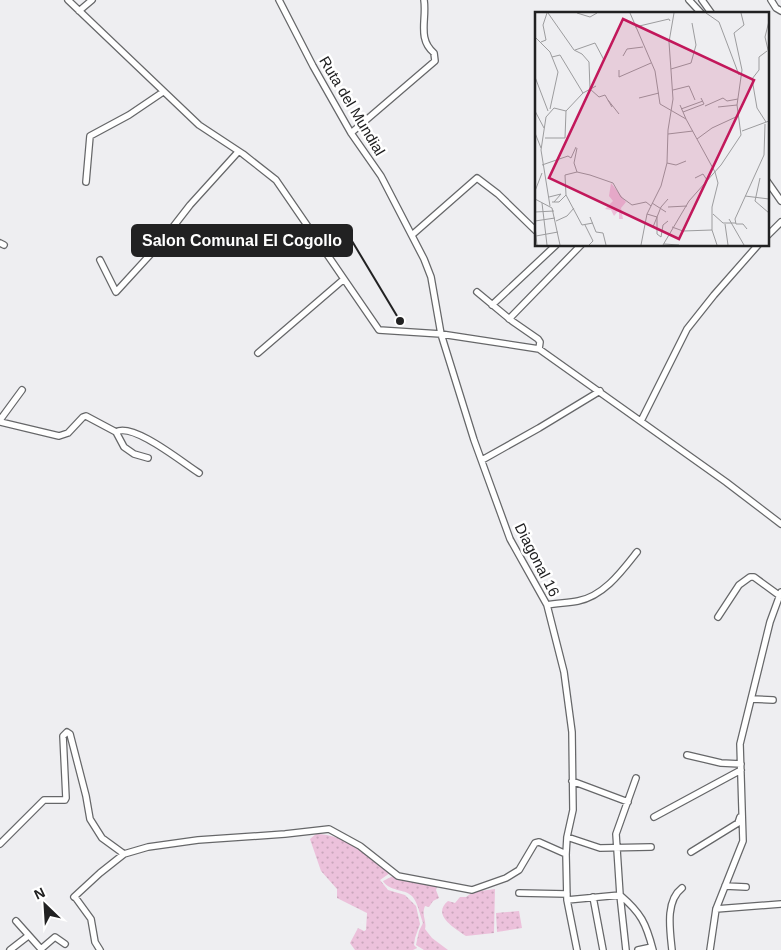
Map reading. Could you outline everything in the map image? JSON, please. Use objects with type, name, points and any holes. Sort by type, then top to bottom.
[{"type":"street","points":[[68,0],[199,125],[243,154],[276,180],[379,330],[441,334],[539,349],[781,524]]},
{"type":"street","points":[[78,11],[92,0]]},
{"type":"street","name":"Ruta del Mundial","points":[[279,0],[313,66],[351,133],[381,176],[406,225]]},
{"type":"street","points":[[351,133],[435,60],[434,53],[427,48],[423,36],[424,0]]},
{"type":"street","points":[[689,0],[700,12]]},
{"type":"street","points":[[702,0],[711,12]]},
{"type":"street","points":[[771,0],[776,8],[781,11]]},
{"type":"street","points":[[86,182],[90,136],[129,115],[163,92]]},
{"type":"street","points":[[100,260],[116,292],[159,245],[190,204],[238,152]]},
{"type":"street","points":[[412,235],[476,178],[498,194],[535,230]]},
{"type":"street","points":[[768,182],[781,202]]},
{"type":"street","points":[[768,235],[781,222]]},
{"type":"street","name":"Diagonal 16","points":[[406,225],[432,277],[441,334],[474,440],[510,539],[547,605],[564,672],[572,732],[573,810],[567,837],[567,897],[577,950]]},
{"type":"street","points":[[492,306],[555,246]]},
{"type":"street","points":[[509,319],[579,246]]},
{"type":"street","points":[[641,421],[687,329],[757,246]]},
{"type":"street","points":[[258,353],[344,279]]},
{"type":"street","points":[[477,292],[492,306],[538,339],[540,342],[539,349]]},
{"type":"street","points":[[22,390],[0,421],[59,436],[68,433],[83,416],[86,416],[116,432],[124,447],[134,454],[148,458]]},
{"type":"street","points":[[482,460],[600,392]]},
{"type":"street","points":[[116,432],[121,430],[135,432],[199,473]]},
{"type":"street","points":[[547,605],[580,601],[596,593],[618,577],[637,552]]},
{"type":"street","points":[[710,950],[716,909],[743,841],[740,744],[770,622],[780,594],[754,577],[750,577],[740,585],[718,617]]},
{"type":"street","points":[[751,699],[773,700]]},
{"type":"street","points":[[0,844],[44,800],[65,800],[63,736],[67,732],[70,734],[77,760],[90,819],[102,838],[124,854]]},
{"type":"street","points":[[687,755],[741,767]]},
{"type":"street","points":[[654,817],[741,767]]},
{"type":"street","points":[[626,950],[616,834],[636,778]]},
{"type":"street","points":[[572,781],[628,802]]},
{"type":"street","points":[[692,852],[738,823],[741,816]]},
{"type":"street","points":[[100,950],[96,942],[91,919],[75,897],[100,873],[124,854],[148,847],[189,841],[328,829],[360,846],[398,876],[472,890],[506,878],[519,870],[535,843],[539,842],[566,854]]},
{"type":"street","points":[[567,837],[600,848],[651,847]]},
{"type":"street","points":[[725,886],[746,887]]},
{"type":"street","points":[[672,950],[669,919],[675,893],[682,888]]},
{"type":"street","points":[[519,893],[567,897],[620,895],[634,908],[648,928],[652,948],[638,950]]},
{"type":"street","points":[[593,897],[603,950]]},
{"type":"street","points":[[716,909],[781,904]]},
{"type":"street","points":[[16,921],[41,949],[55,937],[65,944]]},
{"type":"street","points":[[10,950],[28,936]]},
{"type":"shaded area","points":[[316,834],[327,835],[347,842],[390,873],[380,880],[388,890],[405,895],[416,906],[420,924],[414,945],[417,948],[413,950],[355,950],[350,943],[358,928],[366,930],[367,913],[337,898],[337,889],[321,871],[310,839]]},
{"type":"shaded area","points":[[393,876],[437,887],[436,890],[439,898],[433,901],[429,907],[425,906],[424,909],[425,929],[432,938],[448,950],[424,950],[416,945],[423,923],[419,909],[412,896],[389,887],[383,881]]},
{"type":"shaded area","points":[[495,889],[494,933],[466,936],[446,921],[443,916],[443,906],[448,901],[455,903],[460,897],[466,897],[473,892]]},
{"type":"shaded area","points":[[519,911],[522,928],[497,932],[496,913]]},
{"type":"place","name":"Salon Comunal El Cogollo","points":[[400,321]]}]
